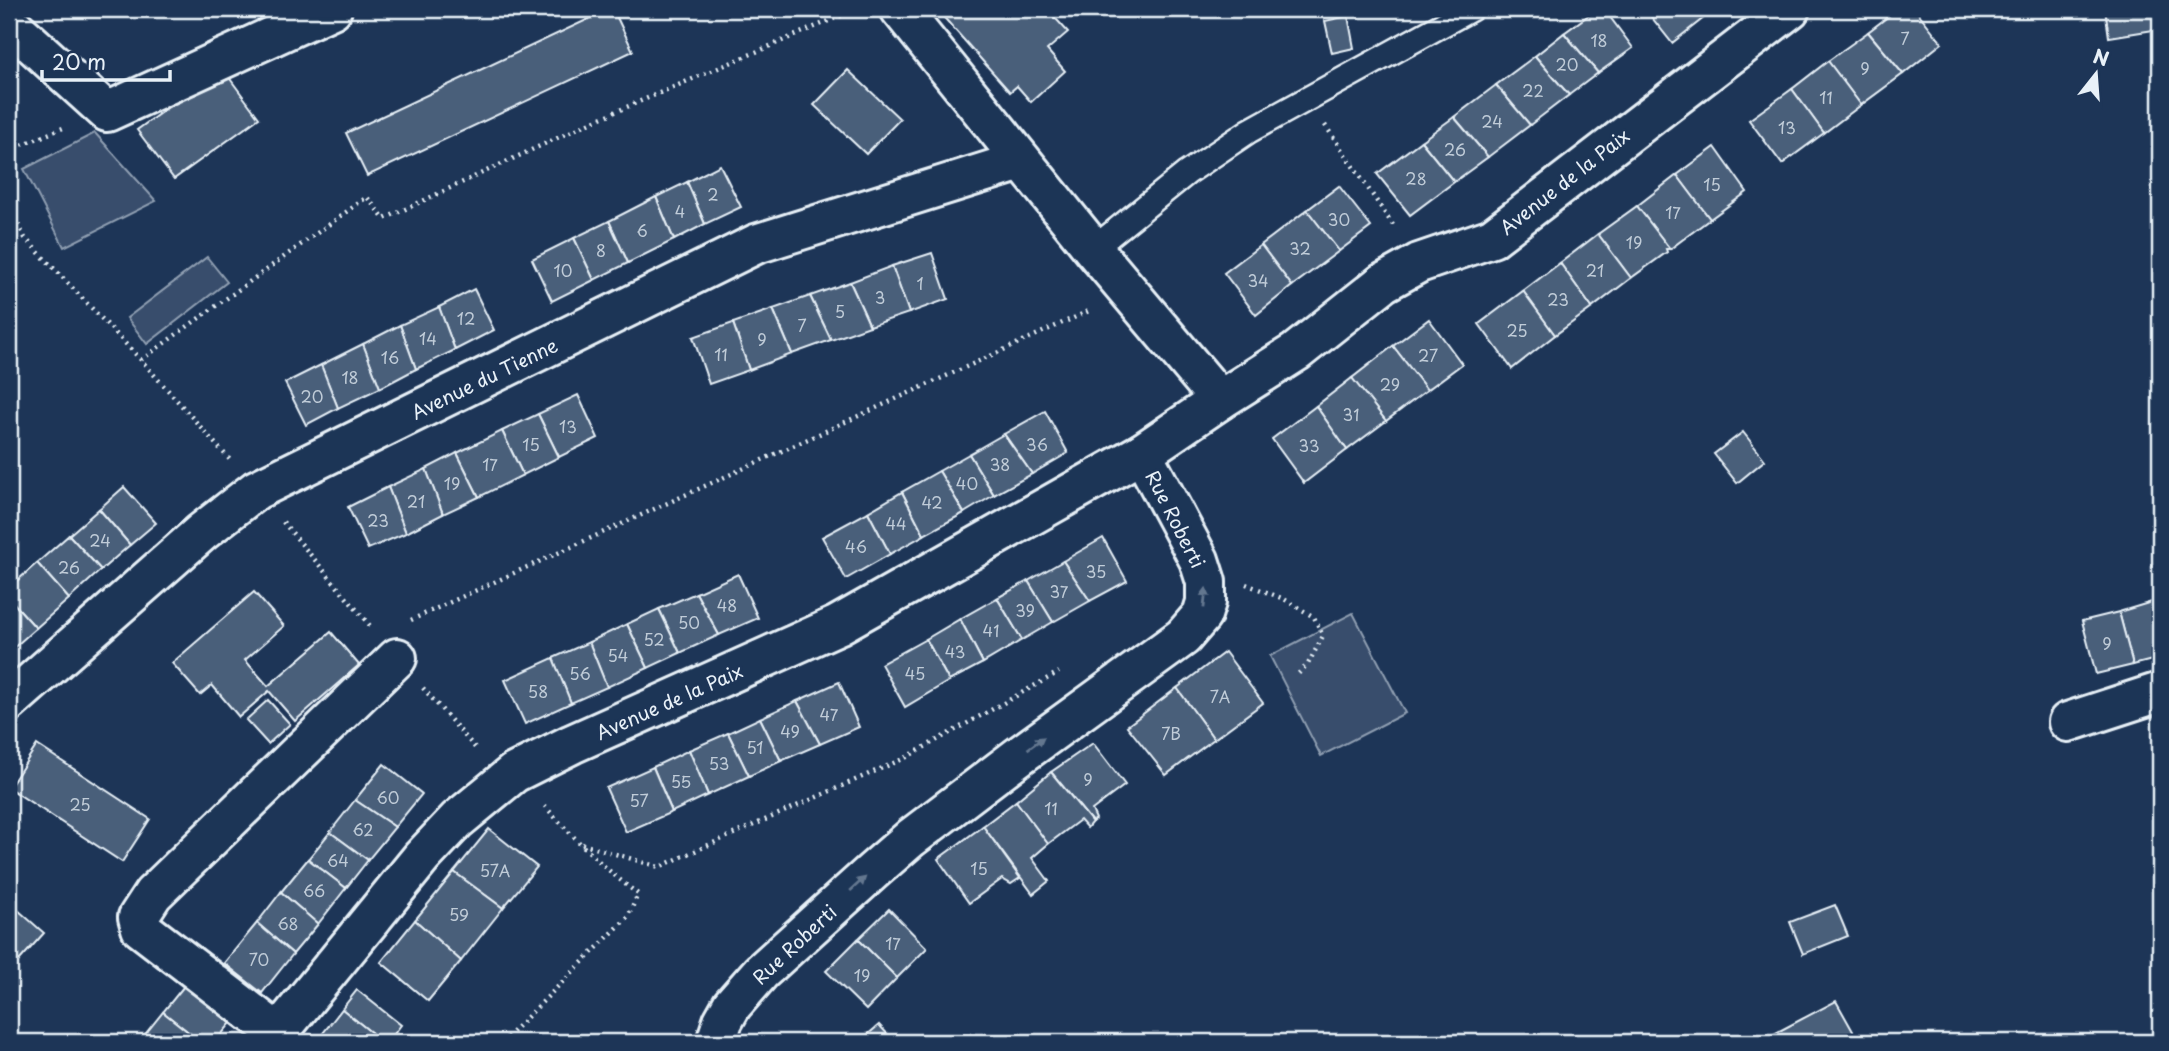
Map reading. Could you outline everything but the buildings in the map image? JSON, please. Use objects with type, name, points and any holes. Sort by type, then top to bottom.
[{"type":"street","points":[[9,23],[107,111],[332,9]]},
{"type":"street","points":[[900,9],[1093,249],[1220,400]]},
{"type":"street","name":"Avenue de la Paix","points":[[1220,400],[1296,352],[1383,283],[1419,262],[1492,237],[1790,9]]},
{"type":"street","name":"Avenue du Tienne","points":[[9,702],[202,532],[256,490],[756,244],[1021,161]]},
{"type":"street","name":"Rue Roberti","points":[[715,1042],[732,1005],[761,972],[873,871],[911,838],[1019,756],[1183,637],[1202,615],[1206,602],[1206,582],[1199,560],[1142,453],[1220,400]]},
{"type":"street","name":"Avenue de la Paix","points":[[275,1038],[422,857],[457,820],[514,773],[585,738],[838,625],[1142,453]]},
{"type":"street","points":[[275,1038],[141,928],[138,917],[153,894],[401,640]]},
{"type":"street","points":[[2068,722],[2160,692]]},
{"type":"street","points":[[690,1042],[715,1042]]},
{"type":"lane","points":[[1093,249],[1187,173],[1249,131],[1471,9]]},
{"type":"path","points":[[141,360],[368,197],[384,219],[589,123],[857,9]]},
{"type":"path","points":[[1307,99],[1419,262]]},
{"type":"path","points":[[9,150],[107,111]]},
{"type":"path","points":[[401,640],[1129,292]]},
{"type":"path","points":[[1206,582],[1236,580],[1284,599],[1314,617],[1323,636],[1308,664],[1298,674]]},
{"type":"path","points":[[582,844],[659,867],[905,758],[1059,672]]},
{"type":"path","points":[[502,1042],[628,917],[638,894],[621,882],[561,825],[514,773]]},
{"type":"shaded area","points":[[95,133],[156,201],[64,247],[24,169]]},
{"type":"shaded area","points":[[207,257],[227,282],[147,344],[127,318]]},
{"type":"shaded area","points":[[1353,613],[1405,713],[1321,756],[1270,656]]}]
